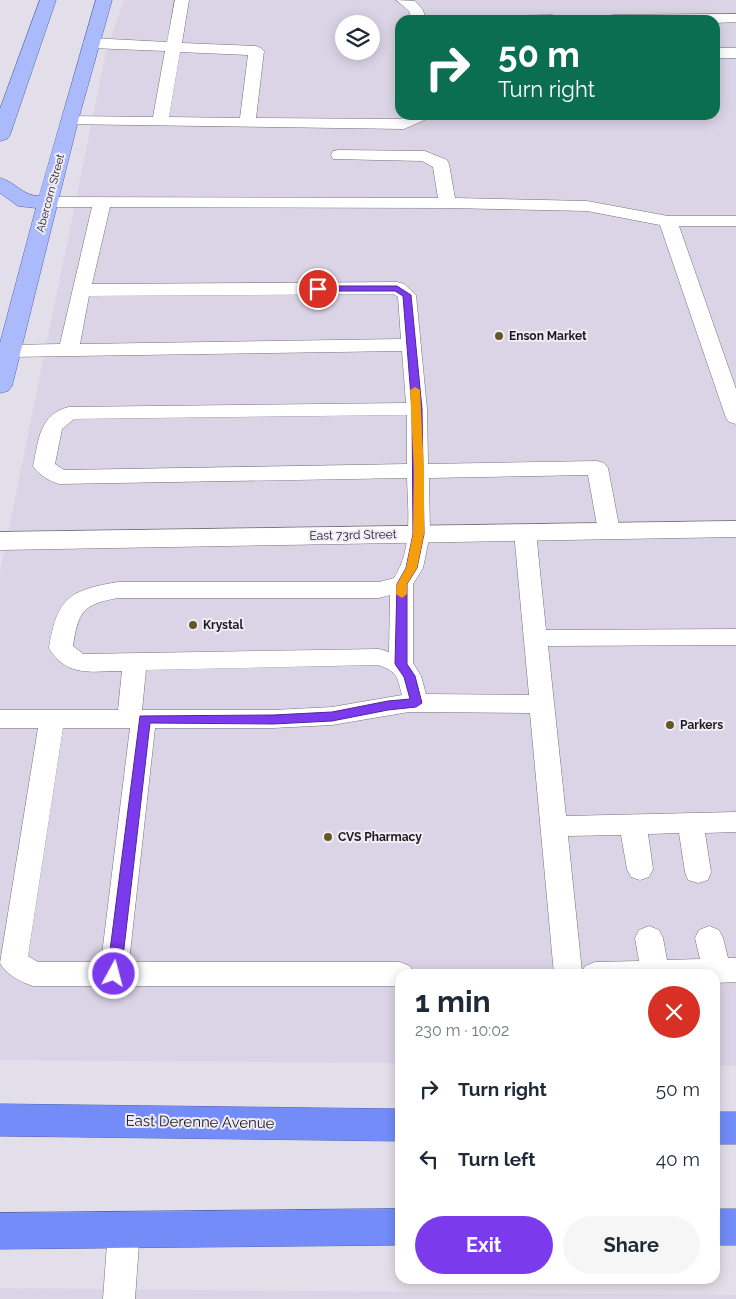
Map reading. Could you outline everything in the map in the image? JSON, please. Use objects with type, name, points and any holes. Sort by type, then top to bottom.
[{"type":"highway","name":"East Derenne Avenue","points":[[0,1120],[395,1125]]},
{"type":"highway","points":[[720,1128],[736,1128]]},
{"type":"highway","points":[[0,1231],[395,1226]]},
{"type":"highway","points":[[720,1227],[736,1227]]},
{"type":"main road","points":[[2,126],[48,0]]},
{"type":"main road","name":"Abercorn Street","points":[[0,386],[69,122],[104,0]]},
{"type":"main road","points":[[0,184],[26,202],[48,202]]},
{"type":"street","name":"East 73rd Street","points":[[0,541],[736,529]]},
{"type":"lane","points":[[160,122],[182,0]]},
{"type":"lane","points":[[403,0],[413,5],[418,15]]},
{"type":"lane","points":[[720,18],[736,18]]},
{"type":"lane","points":[[91,43],[256,51],[248,123]]},
{"type":"lane","points":[[720,53],[736,53]]},
{"type":"lane","points":[[69,122],[404,124],[412,120]]},
{"type":"lane","points":[[339,155],[425,156],[441,164],[447,203]]},
{"type":"lane","points":[[48,202],[447,203],[587,206],[668,221],[736,220]]},
{"type":"lane","points":[[70,350],[81,290],[102,202]]},
{"type":"lane","points":[[668,221],[736,418]]},
{"type":"lane","points":[[81,290],[397,288],[407,295],[417,409],[419,534],[412,568],[402,584],[401,664],[410,676],[416,703]]},
{"type":"lane","points":[[9,351],[411,345]]},
{"type":"lane","points":[[417,409],[68,413],[52,426],[44,466],[59,477],[596,468],[609,531]]},
{"type":"lane","points":[[525,532],[568,969]]},
{"type":"lane","points":[[401,664],[379,658],[77,663],[61,648],[64,624],[74,604],[94,593],[118,590],[379,590],[402,584]]},
{"type":"lane","points":[[536,638],[736,637]]},
{"type":"lane","points":[[114,974],[137,719],[135,662]]},
{"type":"lane","points":[[0,719],[273,719],[332,716],[416,703],[541,704]]},
{"type":"lane","points":[[52,719],[13,960],[33,974],[395,974]]},
{"type":"lane","points":[[555,826],[736,822]]},
{"type":"lane","points":[[633,824],[640,869]]},
{"type":"lane","points":[[690,824],[698,872]]},
{"type":"lane","points":[[649,938],[654,969]]},
{"type":"lane","points":[[709,938],[726,970]]},
{"type":"lane","points":[[119,1299],[124,1230]]},
{"type":"shaded area","points":[[124,0],[736,0],[736,1066],[720,1066],[720,969],[395,969],[395,1063],[0,1060],[0,572],[106,52]]},
{"type":"shaded area","points":[[0,1288],[736,1295],[736,1299],[0,1299]]},
{"type":"slow traffic","points":[[402,594],[402,584],[412,568],[419,534],[419,471],[415,390]]},
{"type":"place","name":"Enson Market","points":[[499,336]]},
{"type":"place","name":"Krystal","points":[[193,625]]},
{"type":"place","name":"Parkers","points":[[670,725]]},
{"type":"place","name":"CVS Pharmacy","points":[[328,837]]},
{"type":"route","points":[[114,974],[144,719],[273,719],[332,716],[416,703],[410,676],[401,664],[402,584],[412,568],[419,534],[417,409],[407,295],[397,288],[318,289]]}]
